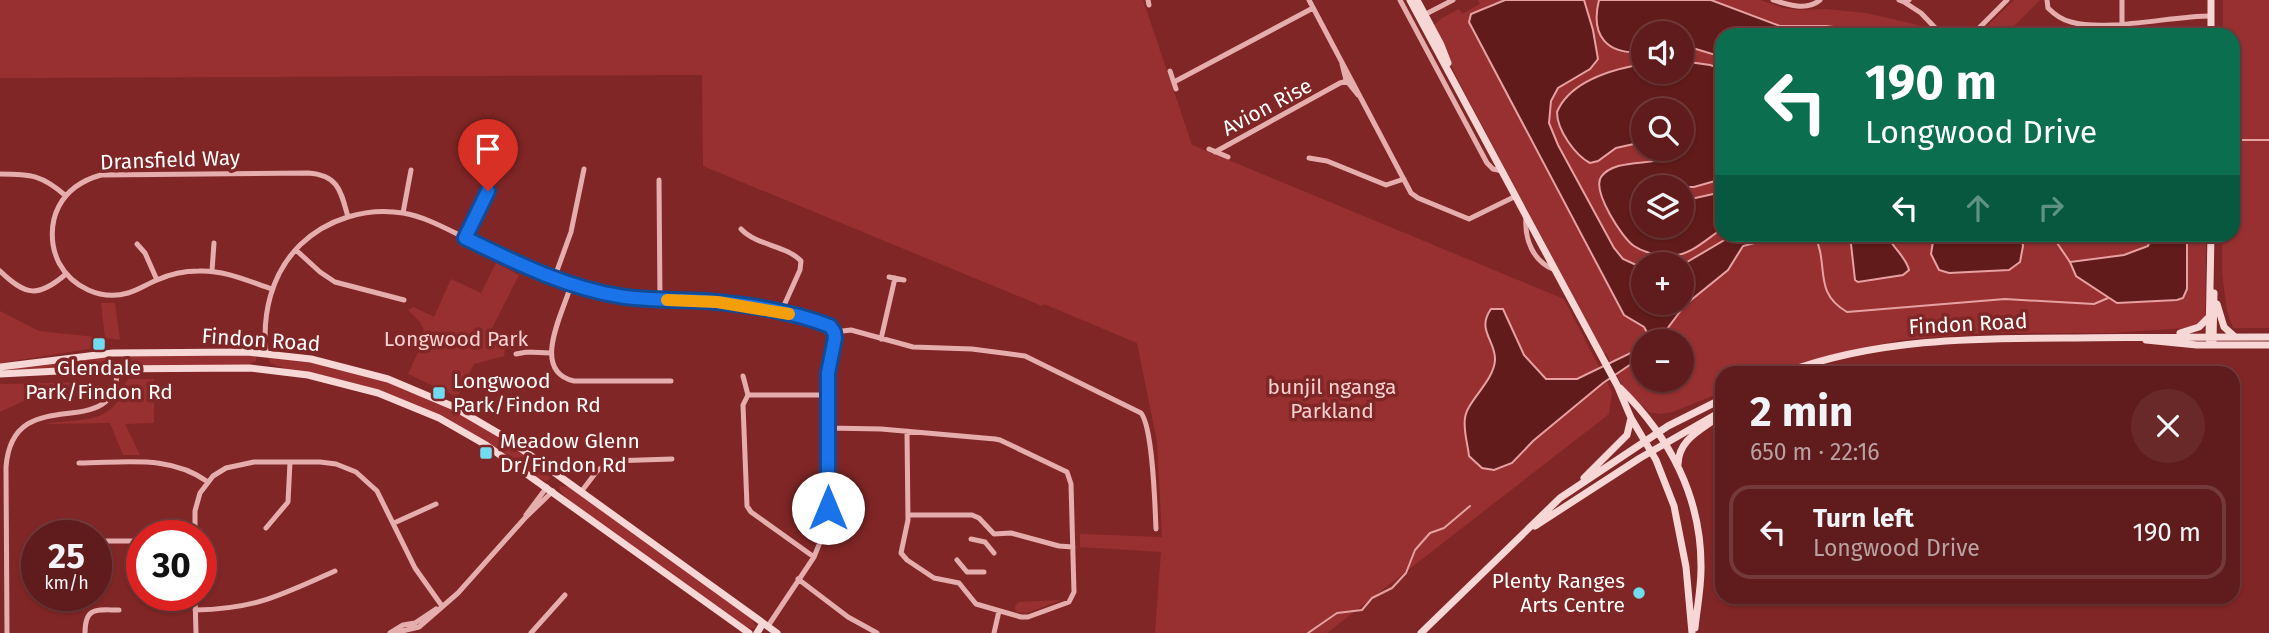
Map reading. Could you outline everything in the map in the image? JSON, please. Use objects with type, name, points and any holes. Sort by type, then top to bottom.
[{"type":"street","points":[[1400,0],[1487,163],[1493,169],[1503,171]]},
{"type":"street","points":[[1410,0],[1422,16]]},
{"type":"street","points":[[1417,0],[1422,16],[1453,77],[1600,354],[1631,418],[1651,451],[1670,494],[1686,567],[1694,633]]},
{"type":"street","points":[[1422,16],[1453,0]]},
{"type":"street","points":[[1773,0],[1793,6],[1815,4],[1820,0]]},
{"type":"street","points":[[1978,28],[2007,0]]},
{"type":"street","points":[[2122,0],[2122,23]]},
{"type":"street","points":[[2211,0],[2211,28]]},
{"type":"street","points":[[1906,1],[1935,28]]},
{"type":"street","points":[[2047,1],[2054,14],[2070,22],[2097,25],[2183,16],[2211,16]]},
{"type":"street","points":[[1174,82],[1312,3],[1348,81],[1360,97],[1415,197],[1467,218],[1477,217],[1516,196]]},
{"type":"street","points":[[1170,71],[1176,89]]},
{"type":"street","name":"Avion Rise","points":[[1228,157],[1212,150],[1348,81]]},
{"type":"street","points":[[1309,158],[1327,161],[1386,185],[1393,185],[1404,179]]},
{"type":"street","points":[[554,279],[571,232],[584,169]]},
{"type":"street","points":[[404,213],[411,170]]},
{"type":"street","points":[[465,238],[498,170]]},
{"type":"street","name":"Dransfield Way","points":[[66,196],[86,180],[109,174],[317,173],[332,180],[339,189],[348,217]]},
{"type":"street","points":[[0,174],[37,176],[66,196],[56,212],[52,236],[57,259],[66,274],[84,288],[109,295],[132,292],[157,280],[184,272],[212,271],[236,276],[272,289]]},
{"type":"street","points":[[659,180],[660,300]]},
{"type":"street","points":[[262,369],[267,307],[272,289],[283,268],[296,250],[326,226],[371,212],[404,213],[425,220],[571,285],[618,296],[703,301],[781,312],[827,325],[834,332]]},
{"type":"street","points":[[741,229],[750,237],[801,261],[800,270],[781,312]]},
{"type":"street","points":[[2211,242],[2208,318],[2211,337]]},
{"type":"street","points":[[212,271],[215,243]]},
{"type":"street","points":[[137,244],[145,253],[157,280]]},
{"type":"street","points":[[296,250],[335,282],[404,300]]},
{"type":"street","points":[[2211,264],[2211,346]]},
{"type":"street","points":[[0,271],[15,285],[30,291],[50,287],[66,274]]},
{"type":"street","points":[[881,338],[892,277],[904,280]]},
{"type":"street","points":[[571,285],[551,353],[555,370],[569,380],[671,381]]},
{"type":"street","points":[[2213,290],[2222,322],[2229,334],[2236,337]]},
{"type":"street","points":[[2155,336],[2194,330],[2208,318]]},
{"type":"street","points":[[834,332],[851,330],[913,347],[972,349],[1025,356],[1142,414],[1146,421],[1150,449],[1156,529]]},
{"type":"street","points":[[757,633],[814,557],[828,518],[828,396],[834,332]]},
{"type":"street","name":"Findon Road","points":[[2128,337],[2211,346],[2269,345]]},
{"type":"street","name":"Findon Road","points":[[1808,366],[1877,349],[1945,340],[2269,337]]},
{"type":"street","points":[[7,633],[3,606],[3,530],[6,460],[14,438],[27,424],[44,416],[93,410],[102,406],[114,393],[116,352]]},
{"type":"street","name":"Findon Road","points":[[0,368],[116,352],[263,353],[330,362],[408,386],[480,421],[764,627],[778,633]]},
{"type":"street","points":[[516,354],[551,353]]},
{"type":"street","name":"Findon Road","points":[[0,374],[117,369],[262,369],[342,383],[417,408],[474,437],[749,633]]},
{"type":"street","points":[[743,376],[748,395],[743,405],[747,506],[751,512],[814,557]]},
{"type":"street","points":[[1616,385],[1643,412],[1665,442],[1678,464],[1693,506],[1700,544],[1701,586],[1694,633]]},
{"type":"street","points":[[748,395],[828,396]]},
{"type":"street","points":[[1421,633],[1545,511],[1574,488],[1658,433],[1715,403]]},
{"type":"street","points":[[1520,536],[1665,442],[1715,416]]},
{"type":"street","points":[[1678,464],[1680,449],[1685,441],[1715,417]]},
{"type":"street","points":[[1574,488],[1627,435],[1631,418]]},
{"type":"street","points":[[828,428],[907,431],[1000,440],[1067,472],[1071,480],[1074,592],[1069,602],[1028,617],[999,611],[975,604],[959,583],[934,578],[903,557],[902,547],[908,515],[907,431]]},
{"type":"street","points":[[581,492],[597,471],[611,461],[672,459]]},
{"type":"street","points":[[266,528],[288,502],[290,462]]},
{"type":"street","points":[[79,463],[169,463],[190,470],[208,482]]},
{"type":"street","points":[[196,520],[196,504],[208,482],[218,472],[235,464],[327,463],[356,472],[377,491],[415,568],[442,606]]},
{"type":"street","points":[[392,633],[403,625],[418,629],[427,613],[442,606],[465,586],[559,476]]},
{"type":"street","points":[[394,523],[436,504]]},
{"type":"street","points":[[908,515],[972,515],[979,518],[991,532],[1011,533],[1059,546],[1073,547]]},
{"type":"street","points":[[985,542],[991,532]]},
{"type":"street","points":[[971,540],[985,542],[994,553]]},
{"type":"street","points":[[957,560],[967,572]]},
{"type":"street","points":[[217,609],[231,609],[274,599],[335,570]]},
{"type":"street","points":[[959,583],[967,572]]},
{"type":"street","points":[[967,572],[984,572]]},
{"type":"street","points":[[798,579],[848,617],[877,633]]},
{"type":"street","points":[[531,633],[565,595]]},
{"type":"street","points":[[85,633],[85,619],[91,612],[119,610]]},
{"type":"street","points":[[195,611],[196,633]]},
{"type":"street","points":[[994,633],[999,611]]},
{"type":"green space","name":"bunjil nganga Parkland","points":[[0,0],[1143,0],[1192,145],[1564,299],[1612,392],[1609,414],[1327,633],[1155,633],[1161,552],[1080,547],[1080,534],[1162,537],[1157,441],[1137,343],[703,166],[702,75],[0,78]]},
{"type":"green space","points":[[1478,0],[1760,0],[1783,8],[1866,13],[1918,25],[1923,28],[1715,28],[1715,242],[2206,242],[2205,317],[2197,325],[2184,328],[2112,333],[1985,333],[1900,340],[1795,366],[1715,366],[1715,395],[1673,412],[1649,412],[1623,387],[1606,353],[1604,354],[1458,80],[1433,26],[1459,9],[1462,14],[1480,4]]},
{"type":"green space","points":[[2014,0],[2040,0],[2012,28],[1985,28]]},
{"type":"green space","points":[[2223,0],[2269,0],[2269,328],[2233,328],[2227,311],[2222,272],[2222,242],[2240,242],[2240,28],[2223,28]]},
{"type":"green space","name":"Longwood Park","points":[[496,263],[519,275],[486,340],[505,349],[504,356],[474,364],[457,397],[408,374],[426,335],[420,322],[408,310],[414,307],[434,317],[451,279],[481,293]]},
{"type":"green space","points":[[101,303],[115,303],[120,340],[107,338],[107,346],[0,363],[0,311],[39,331],[105,338]]},
{"type":"green space","points":[[223,353],[256,356],[256,361],[247,365],[125,366],[122,361],[124,355]]},
{"type":"green space","points":[[108,356],[111,361],[109,366],[0,372],[0,369]]},
{"type":"green space","points":[[268,357],[334,366],[398,385],[429,398],[516,448],[549,475],[550,479],[546,481],[533,476],[419,407],[284,368],[270,363]]},
{"type":"green space","points":[[129,379],[154,379],[154,423],[125,424],[140,455],[123,455],[110,423],[45,424],[90,419],[106,412],[116,404]]},
{"type":"green space","points":[[96,382],[43,392],[0,412],[0,384]]},
{"type":"green space","points":[[560,486],[569,487],[751,618],[756,627],[752,629],[742,625],[566,499]]},
{"type":"green space","points":[[1061,600],[1027,613],[1016,612],[1015,606],[1019,602]]},
{"type":"shaded area","points":[[1505,0],[1584,0],[1598,59],[1590,69],[1558,88],[1551,101],[1549,123],[1558,145],[1614,248],[1623,259],[1631,263],[1631,315],[1678,315],[1667,329],[1645,329],[1624,315],[1469,22],[1471,14]]},
{"type":"shaded area","points":[[1599,0],[1711,0],[1780,26],[1841,28],[1715,28],[1715,55],[1694,49],[1694,21],[1631,21],[1631,52],[1620,50],[1604,41],[1597,24]]},
{"type":"shaded area","points":[[1694,63],[1715,67],[1715,181],[1694,187],[1694,175],[1631,175],[1631,238],[1694,238],[1694,198],[1715,194],[1715,234],[1688,252],[1648,252],[1634,246],[1610,214],[1599,184],[1601,177],[1610,169],[1621,165],[1655,161],[1694,161],[1694,98],[1631,98],[1631,145],[1616,148],[1598,161],[1590,163],[1568,141],[1560,126],[1557,112],[1572,92],[1594,78],[1631,66],[1631,84],[1694,84]]},
{"type":"shaded area","points":[[1721,242],[1758,242],[1743,246],[1728,270],[1694,298],[1694,258]]},
{"type":"shaded area","points":[[1851,242],[1891,242],[1909,270],[1903,275],[1858,282],[1855,280]]},
{"type":"shaded area","points":[[1933,242],[2022,242],[2023,246],[2020,262],[2009,270],[1949,273],[1939,270],[1931,254]]},
{"type":"shaded area","points":[[2149,242],[2187,242],[2187,289],[2183,298],[2117,303],[2076,276],[2070,262],[2124,255],[2148,246]]},
{"type":"shaded area","points":[[1491,309],[1503,309],[1524,355],[1546,379],[1577,379],[1631,353],[1631,364],[1603,383],[1533,441],[1512,463],[1494,470],[1482,468],[1469,456],[1465,427],[1467,411],[1494,368],[1494,353],[1485,323]]},
{"type":"waterway","points":[[2240,140],[2269,140]]},
{"type":"waterway","points":[[1818,242],[1825,287],[1836,304],[1847,312],[2005,299],[2094,304],[2108,298]]},
{"type":"waterway","points":[[2057,242],[2070,262]]},
{"type":"waterway","points":[[1308,633],[1337,613],[1362,610],[1372,598],[1392,588],[1406,573],[1415,550],[1430,533],[1444,528],[1470,506]]},
{"type":"slow traffic","points":[[667,300],[717,302],[789,314]]},
{"type":"place","name":"Glendale Park/Findon Rd","points":[[99,344]]},
{"type":"place","name":"Longwood Park/Findon Rd","points":[[439,393]]},
{"type":"place","name":"Meadow Glenn Dr/Findon Rd","points":[[486,453]]},
{"type":"place","name":"Plenty Ranges Arts Centre","points":[[1639,593]]},
{"type":"route","points":[[488,191],[465,238],[543,275],[587,290],[618,296],[703,301],[764,309],[830,326],[835,338],[828,373],[828,508]]}]
